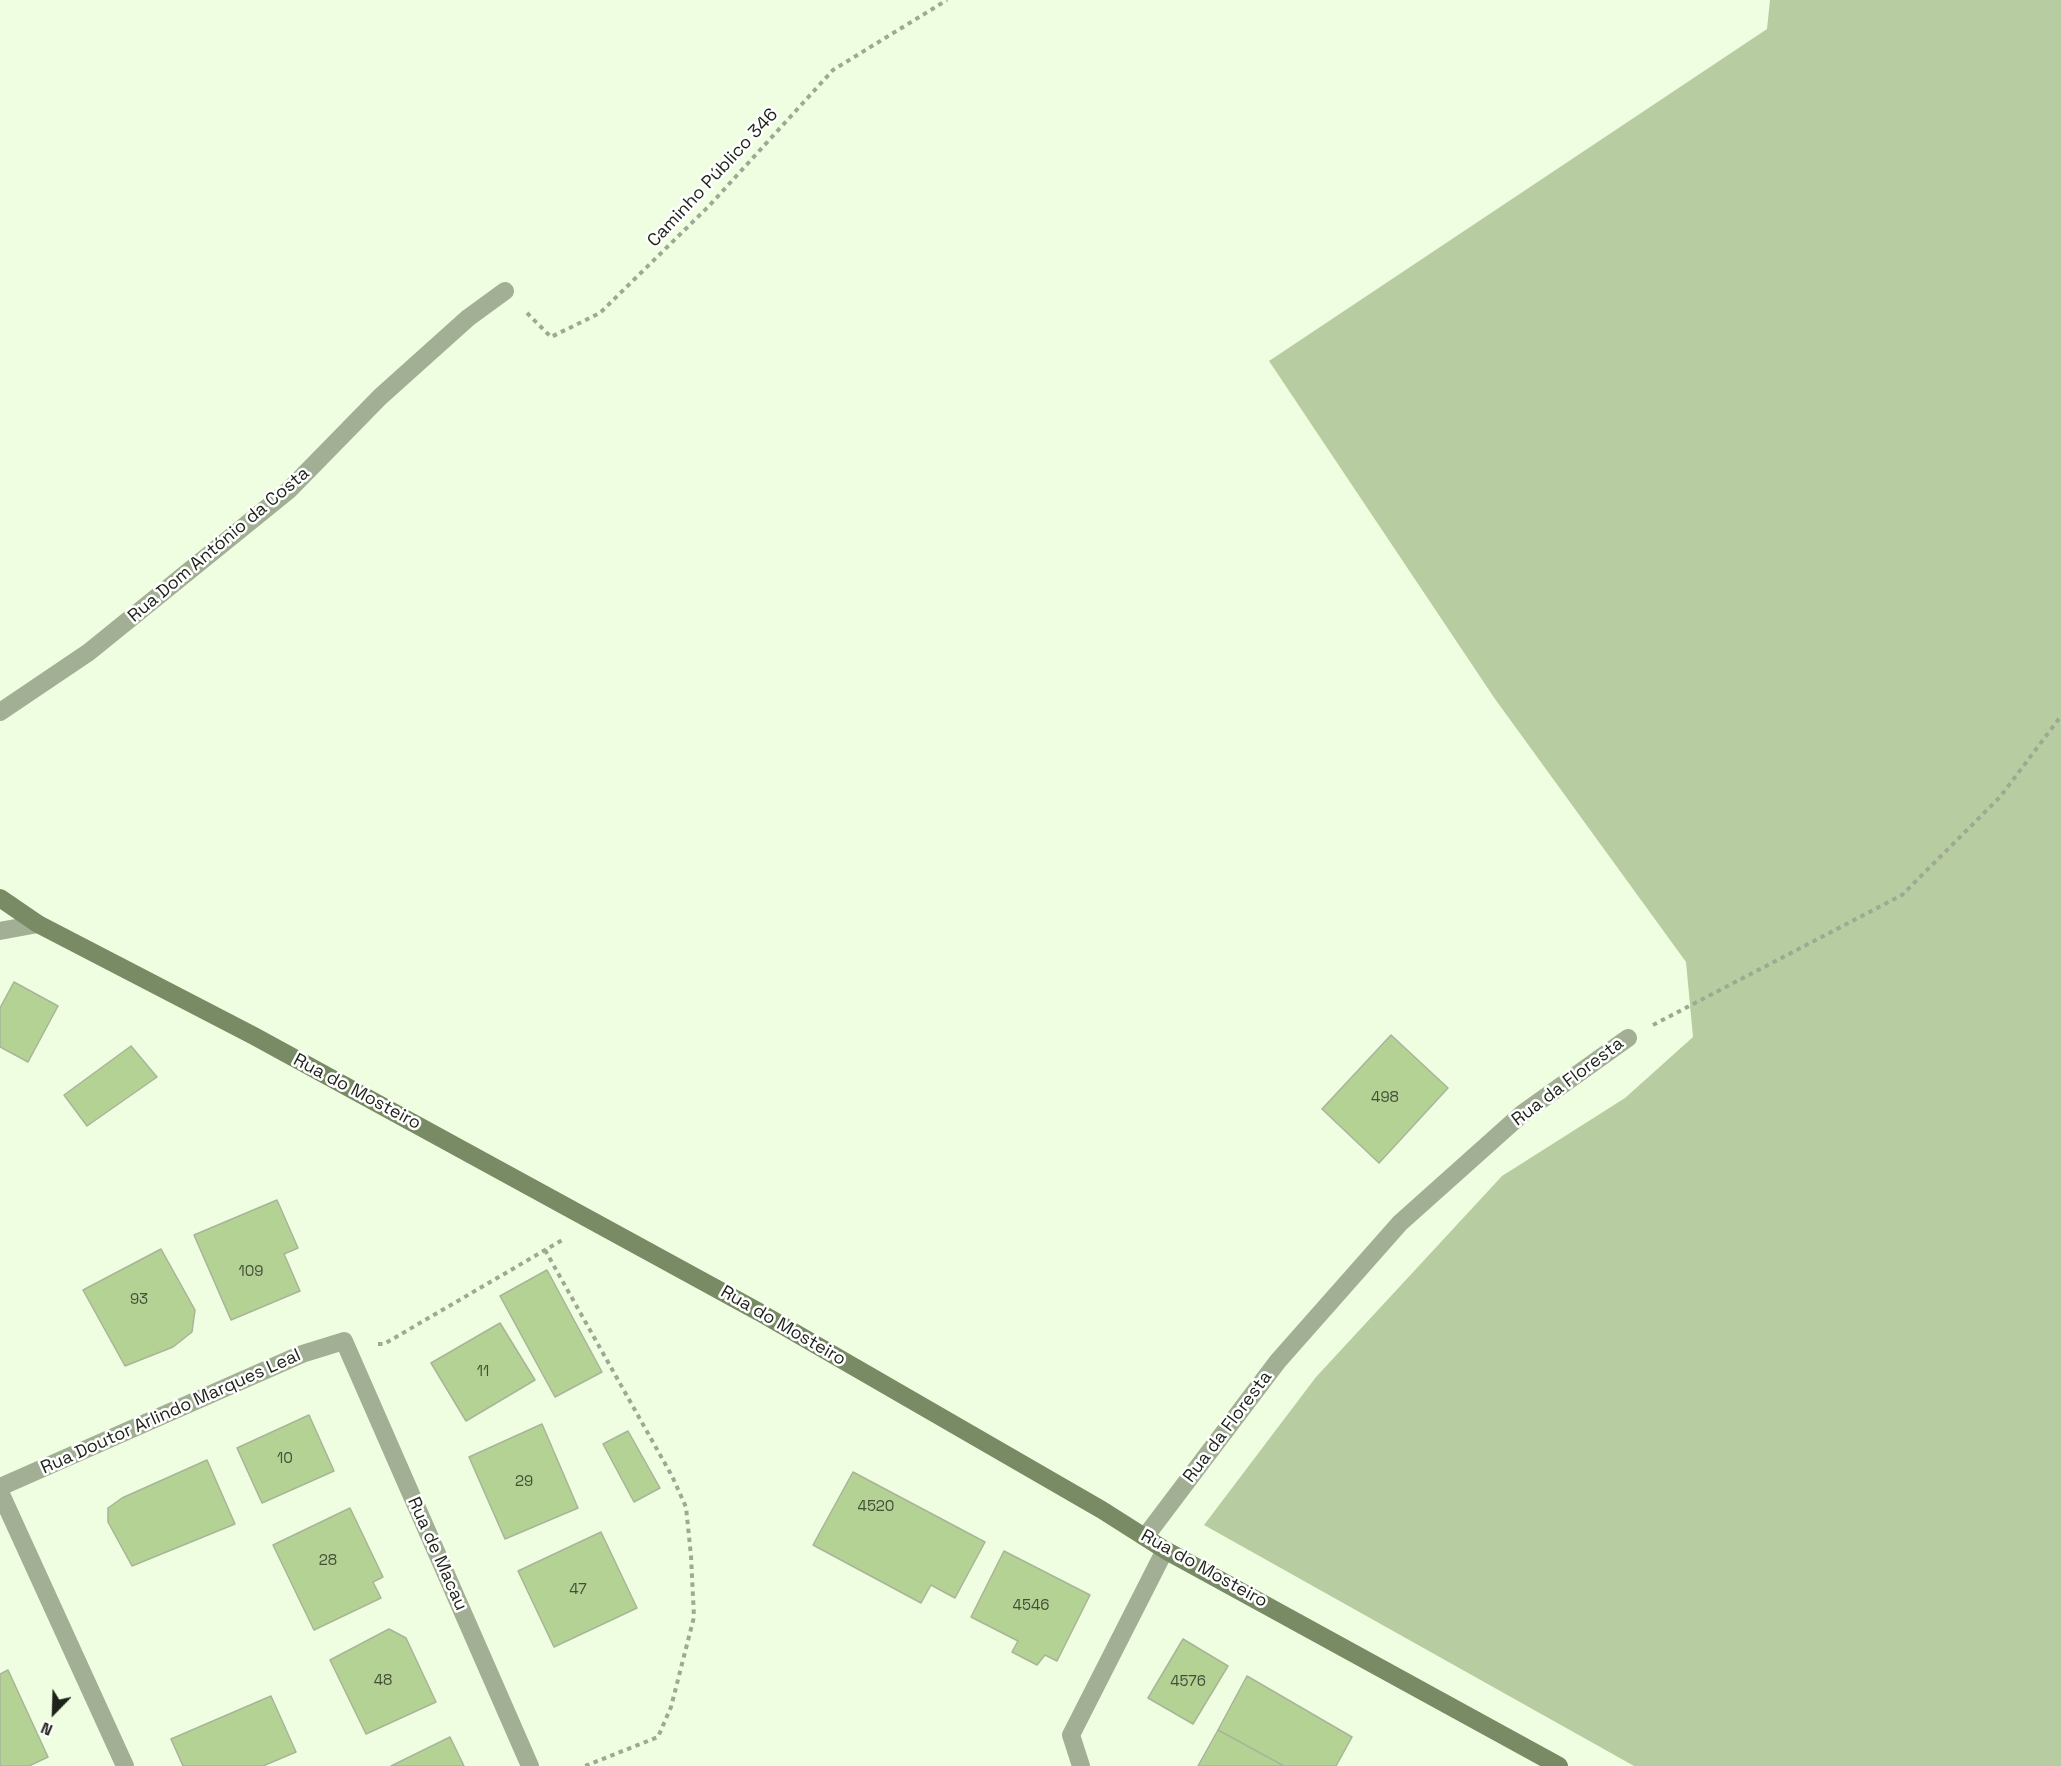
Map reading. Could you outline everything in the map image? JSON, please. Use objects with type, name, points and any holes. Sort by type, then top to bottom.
[{"type":"main road","name":"Rua do Mosteiro","points":[[0,898],[38,924],[254,1036],[759,1312],[1165,1550],[1559,1766]]},
{"type":"street","name":"Rua Dom António da Costa","points":[[0,712],[89,652],[289,490],[380,397],[468,318],[505,291]]},
{"type":"street","points":[[0,931],[38,924]]},
{"type":"street","name":"Rua da Floresta","points":[[1145,1537],[1278,1361],[1400,1223],[1523,1113],[1628,1038]]},
{"type":"street","name":"Rua Doutor Arlindo Marques Leal","points":[[0,1487],[302,1354],[344,1341]]},
{"type":"street","name":"Rua de Macau","points":[[344,1341],[530,1766]]},
{"type":"street","points":[[0,1492],[125,1766]]},
{"type":"street","points":[[1081,1766],[1071,1735],[1165,1550]]},
{"type":"path","name":"Caminho Público 346","points":[[505,291],[551,337],[600,313],[709,206],[833,70],[947,0]]},
{"type":"path","name":"Rua da Floresta","points":[[1628,1038],[1902,895],[2000,797],[2061,716]]},
{"type":"path","points":[[344,1341],[384,1344],[545,1250],[649,1433],[686,1507],[694,1617],[671,1707],[658,1737],[585,1766]]},
{"type":"green space","points":[[1770,0],[2061,0],[2061,1766],[1634,1766],[1204,1525],[1316,1377],[1502,1176],[1625,1098],[1693,1037],[1686,962],[1495,699],[1269,361],[1767,29]]},
{"type":"building","points":[[14,982],[58,1006],[28,1062],[0,1047],[0,1008]]},
{"type":"building","points":[[1391,1035],[1448,1088],[1379,1163],[1322,1109]]},
{"type":"building","points":[[131,1046],[157,1077],[87,1126],[64,1095]]},
{"type":"building","points":[[277,1200],[298,1248],[284,1254],[300,1291],[231,1320],[194,1235]]},
{"type":"building","points":[[161,1249],[195,1310],[192,1332],[173,1347],[125,1366],[83,1290]]},
{"type":"building","points":[[547,1270],[602,1372],[555,1397],[500,1296]]},
{"type":"building","points":[[500,1323],[535,1380],[466,1421],[431,1363]]},
{"type":"building","points":[[309,1415],[334,1471],[262,1503],[237,1448]]},
{"type":"building","points":[[542,1424],[578,1508],[505,1539],[469,1457]]},
{"type":"building","points":[[628,1431],[660,1488],[634,1502],[603,1444]]},
{"type":"building","points":[[207,1460],[235,1524],[132,1566],[108,1522],[108,1508],[122,1498]]},
{"type":"building","points":[[853,1472],[985,1542],[955,1598],[931,1585],[921,1603],[813,1545]]},
{"type":"building","points":[[350,1508],[383,1577],[373,1582],[381,1598],[314,1630],[273,1545]]},
{"type":"building","points":[[601,1532],[637,1608],[554,1647],[518,1571]]},
{"type":"building","points":[[1004,1551],[1090,1595],[1057,1661],[1045,1655],[1037,1665],[1012,1652],[1018,1641],[971,1617]]},
{"type":"building","points":[[389,1629],[406,1638],[436,1702],[366,1734],[330,1660]]},
{"type":"building","points":[[1183,1639],[1228,1666],[1193,1724],[1148,1698]]},
{"type":"building","points":[[8,1670],[48,1757],[29,1766],[0,1766],[0,1674]]},
{"type":"building","points":[[1247,1676],[1352,1737],[1336,1766],[1284,1766],[1218,1730]]},
{"type":"building","points":[[271,1696],[296,1752],[263,1766],[183,1766],[171,1739]]},
{"type":"building","points":[[1218,1730],[1284,1766],[1198,1766]]},
{"type":"building","points":[[450,1737],[464,1766],[391,1766]]}]
